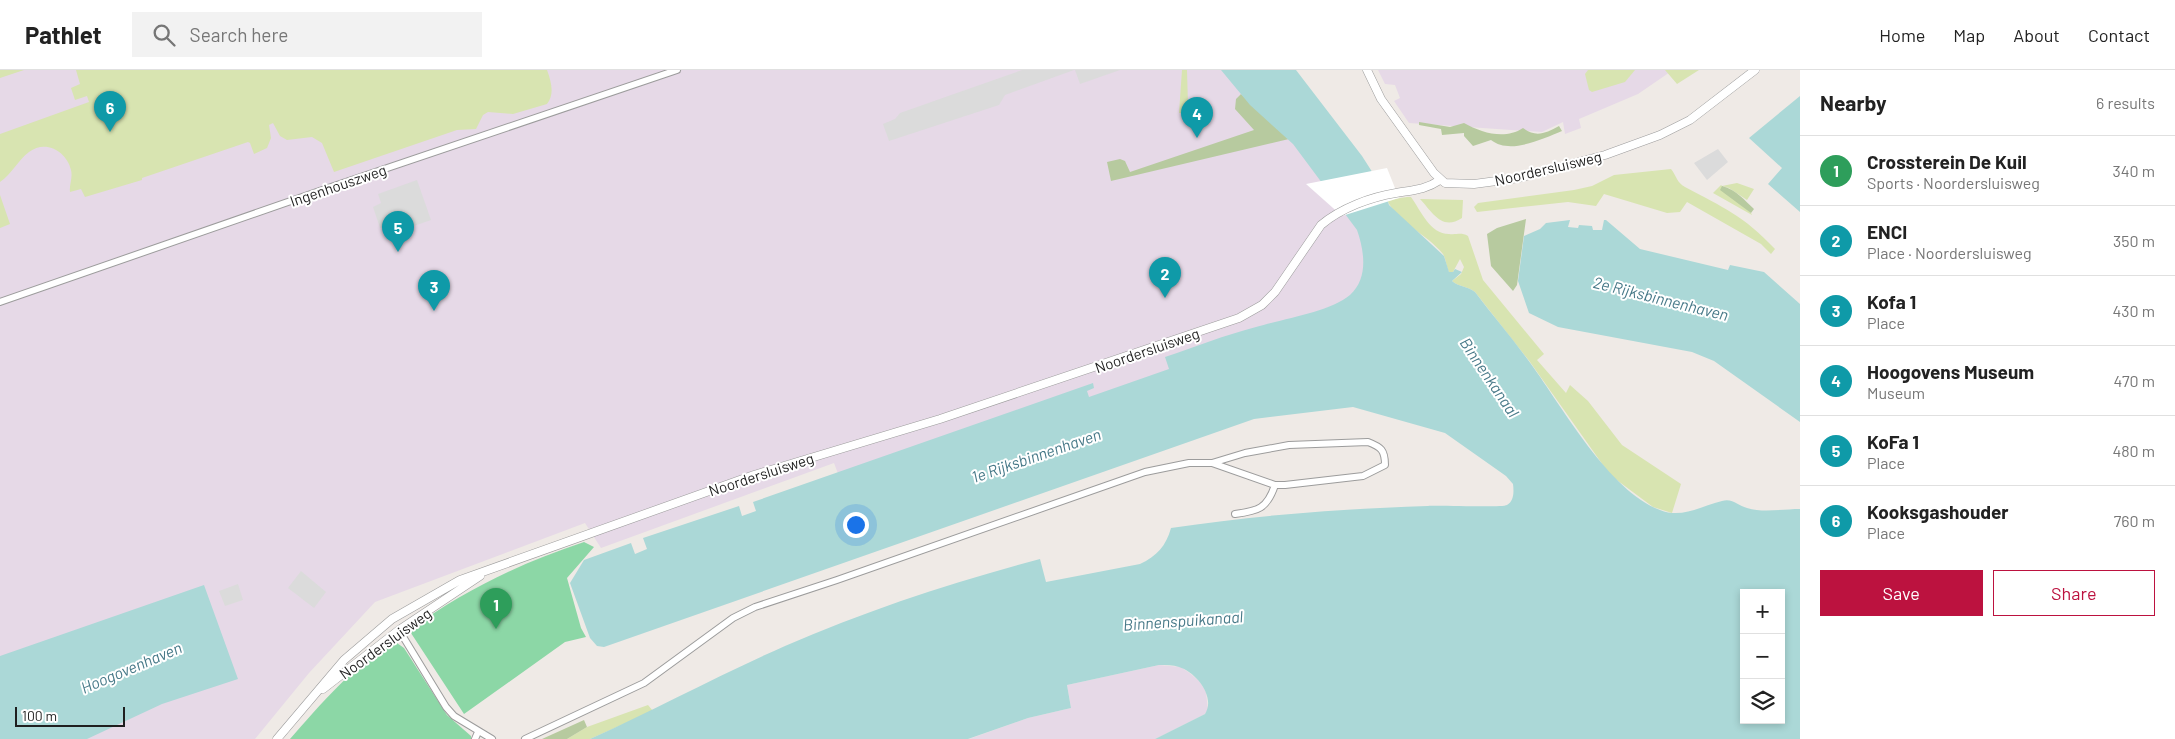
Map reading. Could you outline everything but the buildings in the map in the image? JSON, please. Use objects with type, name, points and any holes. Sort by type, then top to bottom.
[{"type":"street","name":"Ingenhouszweg","points":[[0,302],[676,70]]},
{"type":"street","points":[[1367,70],[1381,99],[1440,180]]},
{"type":"street","name":"Noordersluisweg","points":[[277,739],[344,660],[392,619],[460,580],[486,573],[573,539],[754,475],[987,404],[1239,318],[1262,305],[1275,292],[1321,225],[1338,213],[1397,193],[1420,190],[1440,180],[1454,185],[1519,178],[1605,155],[1660,135],[1690,120],[1755,70]]},
{"type":"street","points":[[525,739],[644,683],[733,618],[755,606],[837,580],[1145,472],[1189,463],[1212,463],[1244,453],[1289,445],[1368,442],[1380,446],[1385,453],[1385,465],[1363,476],[1275,485],[1212,463]]},
{"type":"street","points":[[1235,514],[1262,508],[1271,498],[1275,485]]},
{"type":"street","name":"Noordersluisweg","points":[[311,699],[399,630],[486,573]]},
{"type":"street","points":[[392,619],[446,707],[454,716],[492,739]]},
{"type":"street","points":[[475,739],[478,732]]},
{"type":"shaded area","points":[[0,70],[1253,70],[1375,248],[1365,295],[1331,316],[842,484],[834,463],[601,548],[585,523],[375,602],[309,673],[255,739],[0,739]]},
{"type":"shaded area","points":[[1022,70],[1074,70],[1005,95],[999,105],[889,141],[883,124],[895,119],[900,113]]},
{"type":"shaded area","points":[[1075,70],[1120,70],[1080,84]]},
{"type":"shaded area","points":[[1378,70],[1673,70],[1638,94],[1579,119],[1581,128],[1565,134],[1563,122],[1542,132],[1409,123],[1394,101],[1400,98],[1395,85],[1385,84]]},
{"type":"shaded area","points":[[1718,149],[1728,162],[1707,180],[1694,163]]},
{"type":"shaded area","points":[[417,180],[431,220],[408,228],[405,220],[380,228],[373,207],[381,203],[378,194]]},
{"type":"shaded area","points":[[301,571],[326,592],[314,608],[288,588]]},
{"type":"shaded area","points":[[238,584],[243,600],[225,606],[219,591]]},
{"type":"shaded area","points":[[1159,665],[1181,667],[1200,682],[1206,692],[1208,710],[1205,714],[1155,739],[969,739],[1028,718],[1071,708],[1067,685]]},
{"type":"green space","points":[[0,70],[24,70],[0,78]]},
{"type":"green space","points":[[76,70],[547,70],[552,92],[547,104],[513,114],[488,112],[483,115],[476,129],[457,130],[334,172],[322,143],[312,137],[287,140],[280,136],[273,123],[269,125],[271,138],[267,148],[254,154],[248,142],[142,178],[142,180],[85,197],[81,189],[70,192],[71,173],[69,164],[60,153],[49,147],[36,148],[29,152],[0,182],[0,134],[89,102],[87,96],[75,100],[71,88],[80,84]]},
{"type":"green space","points":[[1182,70],[1187,70],[1188,105],[1184,113],[1179,113]]},
{"type":"green space","points":[[1588,70],[1635,70],[1625,82],[1592,92],[1589,90],[1585,74]]},
{"type":"green space","points":[[1665,70],[1699,70],[1677,84]]},
{"type":"green space","points":[[1241,94],[1289,139],[1111,181],[1107,162],[1120,159],[1125,161],[1130,172],[1254,130],[1235,109],[1236,99]]},
{"type":"green space","points":[[1419,122],[1450,127],[1464,123],[1478,130],[1494,134],[1509,134],[1523,128],[1537,134],[1550,131],[1559,126],[1562,131],[1517,146],[1507,146],[1491,140],[1473,146],[1464,136],[1464,133],[1442,135],[1441,129],[1419,125]]},
{"type":"green space","points":[[1671,169],[1682,185],[1733,213],[1764,237],[1775,249],[1771,254],[1761,244],[1687,202],[1680,212],[1667,213],[1604,194],[1596,206],[1568,202],[1477,212],[1474,207],[1478,203],[1592,186],[1614,175]]},
{"type":"green space","points":[[1737,183],[1754,189],[1747,200],[1729,188],[1722,186]]},
{"type":"green space","points":[[1721,185],[1751,213],[1752,215],[1713,193]]},
{"type":"green space","points":[[1722,186],[1732,190],[1754,209],[1751,213],[1720,190]]},
{"type":"green space","points":[[0,195],[10,224],[0,228]]},
{"type":"green space","points":[[1411,197],[1427,221],[1436,230],[1442,233],[1468,236],[1483,280],[1544,354],[1537,360],[1566,393],[1570,385],[1588,401],[1622,445],[1681,484],[1672,513],[1653,507],[1610,475],[1530,362],[1475,292],[1452,281],[1461,274],[1464,267],[1460,259],[1453,272],[1449,272],[1443,254],[1429,240],[1405,222],[1387,200]]},
{"type":"green space","points":[[1420,199],[1463,200],[1462,218],[1449,222],[1438,219]]},
{"type":"green space","points":[[1526,219],[1517,285],[1513,291],[1491,266],[1487,234],[1497,228]]},
{"type":"green space","points":[[584,542],[594,547],[567,578],[581,628],[586,637],[565,642],[464,714],[409,630],[451,602],[493,579],[537,559]]},
{"type":"green space","points":[[397,643],[404,648],[447,715],[471,736],[471,739],[290,739],[354,671],[383,649]]},
{"type":"green space","points":[[648,705],[653,711],[590,739],[567,739],[587,727]]},
{"type":"green space","points":[[584,720],[587,727],[567,739],[542,739]]},
{"type":"water","points":[[1221,70],[1296,70],[1362,156],[1385,192],[1389,205],[1444,256],[1449,272],[1453,272],[1455,269],[1462,272],[1452,281],[1475,292],[1531,364],[1588,446],[1605,467],[1641,500],[1660,510],[1676,513],[1691,511],[1726,500],[1747,508],[1760,510],[1800,509],[1800,739],[1155,739],[1205,714],[1208,707],[1206,693],[1192,674],[1177,666],[1159,665],[1067,685],[1071,708],[1028,718],[968,739],[590,739],[760,657],[848,620],[975,577],[1040,559],[1046,582],[1140,564],[1160,550],[1171,528],[1235,519],[1331,511],[1395,507],[1507,505],[1513,496],[1513,484],[1506,476],[1445,433],[1353,407],[1254,419],[604,647],[597,646],[590,638],[570,583],[584,560],[631,543],[635,554],[647,549],[643,538],[739,506],[742,516],[756,511],[753,502],[1093,383],[1094,388],[1087,391],[1089,397],[1169,369],[1165,357],[1233,334],[1331,306],[1350,295],[1360,280],[1363,264],[1362,246],[1357,230],[1293,144],[1250,105]]},
{"type":"water","points":[[1800,96],[1800,212],[1768,184],[1782,168],[1749,138]]},
{"type":"water","name":"2e Rijksbinnenhaven","points":[[1570,220],[1568,227],[1578,228],[1579,225],[1592,226],[1593,230],[1602,230],[1604,220],[1606,220],[1640,249],[1728,270],[1730,265],[1764,272],[1800,304],[1800,422],[1714,361],[1692,352],[1558,327],[1529,313],[1518,281],[1524,236],[1540,229],[1546,223]]},
{"type":"water","name":"Hoogovenhaven","points":[[204,585],[238,679],[162,704],[87,739],[0,739],[0,656]]},
{"type":"pier","points":[[1387,168],[1399,198],[1342,216],[1306,184]]},
{"type":"place","name":"Kooksgashouder","points":[[110,132]]},
{"type":"place","name":"Hoogovens Museum","points":[[1197,138]]},
{"type":"place","name":"KoFa 1","points":[[398,252]]},
{"type":"place","name":"ENCI","points":[[1165,298]]},
{"type":"place","name":"Kofa 1","points":[[434,311]]},
{"type":"place","name":"Crossterein De Kuil","points":[[496,629]]},
{"type":"water label","name":"Binnenkanaal","points":[[1490,377]]},
{"type":"water label","name":"1e Rijksbinnenhaven","points":[[1036,455]]},
{"type":"water label","name":"Binnenspuikanaal","points":[[1183,620]]}]
